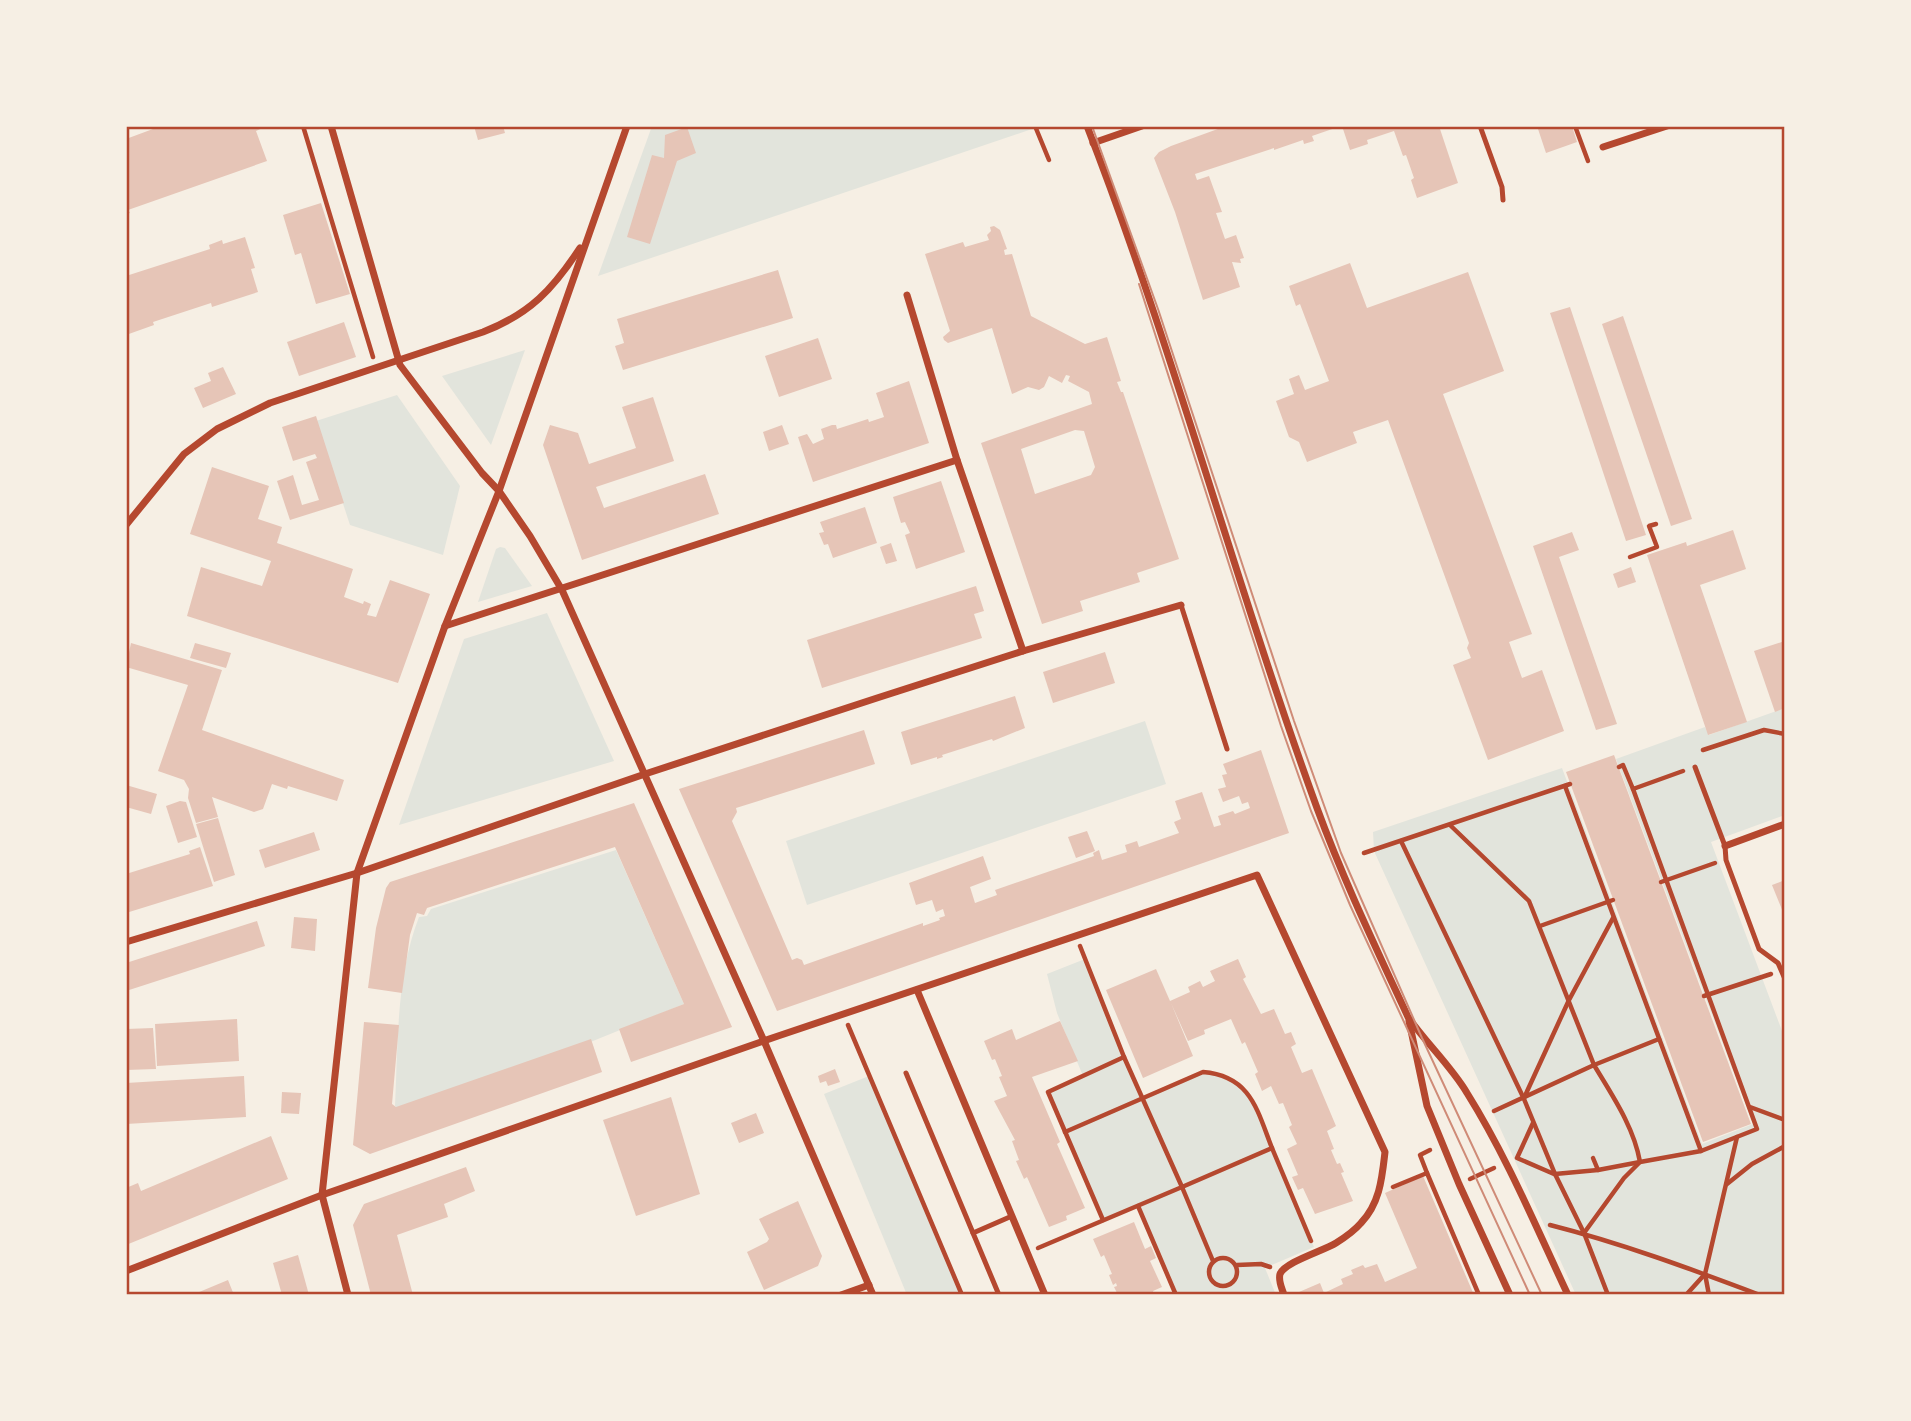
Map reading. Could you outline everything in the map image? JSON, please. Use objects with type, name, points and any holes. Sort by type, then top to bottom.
[{"type":"street","points":[[331,126],[398,360],[482,473],[499,491],[562,590],[764,1041],[873,1295]]},
{"type":"street","points":[[348,1295],[321,1195],[357,873],[446,626],[499,491],[627,126]]},
{"type":"street","points":[[1087,126],[1153,310],[1317,809],[1355,902],[1408,1017],[1466,1091],[1506,1163],[1568,1295]]},
{"type":"street","points":[[1093,143],[1142,126]]},
{"type":"street","points":[[1603,148],[1667,126]]},
{"type":"street","points":[[126,525],[184,454],[217,429],[270,402],[499,325],[524,312],[559,278],[587,239]]},
{"type":"street","points":[[907,295],[957,460],[1023,651]]},
{"type":"street","points":[[446,626],[957,460]]},
{"type":"street","points":[[126,943],[357,873],[645,774],[1023,651],[1181,605]]},
{"type":"street","points":[[1725,846],[1785,824]]},
{"type":"street","points":[[126,1271],[321,1195],[764,1041],[1257,875],[1385,1152],[1380,1192],[1362,1222],[1337,1242],[1281,1271],[1279,1280],[1284,1295]]},
{"type":"street","points":[[917,990],[1045,1295]]},
{"type":"street","points":[[1408,1017],[1427,1106],[1510,1295]]},
{"type":"street","points":[[841,1295],[869,1285]]},
{"type":"lane","points":[[1480,126],[1502,187],[1503,200]]},
{"type":"lane","points":[[1181,605],[1227,749]]},
{"type":"lane","points":[[1695,767],[1759,948],[1778,963],[1785,979]]},
{"type":"lane","points":[[906,1073],[999,1295]]},
{"type":"lane","points":[[973,1233],[1012,1216]]},
{"type":"path","points":[[303,126],[376,368]]},
{"type":"path","points":[[1035,126],[1049,160]]},
{"type":"path","points":[[1575,126],[1588,161]]},
{"type":"path","points":[[1630,557],[1657,547],[1649,526],[1656,524]]},
{"type":"path","points":[[1703,751],[1764,730],[1785,734]]},
{"type":"path","points":[[1517,1158],[1555,1174],[1598,1170],[1701,1151],[1758,1129],[1664,881],[1633,789],[1623,765],[1619,767]]},
{"type":"path","points":[[1633,789],[1695,767]]},
{"type":"path","points":[[1364,853],[1568,785],[1614,918],[1653,1015],[1659,1039],[1701,1151]]},
{"type":"path","points":[[1451,826],[1529,901],[1594,1065],[1622,1113],[1640,1162]]},
{"type":"path","points":[[1401,841],[1524,1099],[1555,1174],[1584,1233],[1608,1295]]},
{"type":"path","points":[[1664,881],[1726,860]]},
{"type":"path","points":[[1540,926],[1610,901]]},
{"type":"path","points":[[1524,1099],[1569,1000],[1614,918]]},
{"type":"path","points":[[1076,936],[1142,1100],[1213,1261]]},
{"type":"path","points":[[1707,995],[1782,970]]},
{"type":"path","points":[[844,1014],[961,1295]]},
{"type":"path","points":[[1494,1111],[1594,1065],[1659,1039]]},
{"type":"path","points":[[1103,1220],[1048,1093],[1124,1057]]},
{"type":"path","points":[[1065,1132],[1203,1072],[1222,1074],[1242,1087],[1252,1098],[1317,1254]]},
{"type":"path","points":[[1749,1106],[1785,1120]]},
{"type":"path","points":[[1459,1184],[1517,1158],[1533,1122]]},
{"type":"path","points":[[1709,1295],[1705,1274],[1737,1137]]},
{"type":"path","points":[[1726,1184],[1752,1164],[1785,1146]]},
{"type":"path","points":[[1027,1252],[1272,1148]]},
{"type":"path","points":[[1432,1150],[1420,1155],[1479,1295]]},
{"type":"path","points":[[1593,1158],[1598,1170]]},
{"type":"path","points":[[1584,1233],[1624,1178],[1640,1162]]},
{"type":"path","points":[[1380,1192],[1427,1173]]},
{"type":"path","points":[[1138,1206],[1177,1295]]},
{"type":"path","points":[[1550,1224],[1584,1233],[1760,1295]]},
{"type":"path","points":[[1237,1265],[1236,1279],[1225,1286],[1216,1284],[1210,1278],[1209,1269],[1213,1261],[1226,1257],[1237,1265],[1261,1264],[1281,1271]]},
{"type":"path","points":[[1468,1267],[1475,1264]]},
{"type":"path","points":[[1686,1295],[1705,1274]]},
{"type":"path","points":[[1225,1286],[1226,1295]]},
{"type":"shaded area","points":[[652,126],[1030,126],[1032,129],[598,276]]},
{"type":"shaded area","points":[[525,350],[491,445],[442,376]]},
{"type":"shaded area","points":[[397,395],[460,486],[443,555],[350,525],[316,421]]},
{"type":"shaded area","points":[[505,548],[532,586],[478,602],[496,549]]},
{"type":"shaded area","points":[[547,613],[614,761],[399,825],[464,639]]},
{"type":"shaded area","points":[[1785,708],[1785,815],[1711,842],[1785,1039],[1785,1295],[1576,1295],[1374,851],[1373,832],[1562,768],[1702,1144],[1753,1124],[1616,759],[1705,727],[1709,735]]},
{"type":"shaded area","points":[[1145,721],[1166,784],[807,905],[786,841]]},
{"type":"shaded area","points":[[616,850],[684,1004],[593,1041],[399,1109],[395,1106],[402,986],[411,940],[419,917],[427,916],[431,909]]},
{"type":"shaded area","points":[[1085,959],[1142,1100],[1203,1072],[1222,1074],[1252,1098],[1314,1247],[1265,1268],[1276,1295],[1178,1295],[1139,1205],[1103,1220],[1048,1092],[1083,1076],[1057,1013],[1047,974]]},
{"type":"shaded area","points":[[869,1076],[962,1295],[907,1295],[824,1094]]},
{"type":"building","points":[[161,126],[267,126],[256,131],[267,161],[128,210],[130,213],[126,214],[126,139]]},
{"type":"building","points":[[474,126],[503,126],[505,133],[478,140]]},
{"type":"building","points":[[1226,126],[1341,126],[1312,136],[1314,141],[1304,144],[1303,140],[1274,148],[1195,174],[1197,180],[1209,176],[1222,212],[1216,213],[1225,239],[1236,235],[1244,258],[1240,259],[1241,263],[1232,262],[1240,287],[1203,300],[1175,212],[1154,158],[1171,146]]},
{"type":"building","points":[[1342,126],[1439,126],[1458,183],[1417,198],[1411,180],[1414,178],[1394,131],[1367,140],[1368,144],[1350,150]]},
{"type":"building","points":[[1537,126],[1572,126],[1577,142],[1546,153]]},
{"type":"building","points":[[687,127],[696,153],[677,161],[650,244],[627,237],[652,155],[664,158],[665,135]]},
{"type":"building","points":[[321,203],[350,294],[316,304],[301,253],[295,255],[283,215]]},
{"type":"building","points":[[994,226],[1000,230],[1007,249],[1004,250],[1005,255],[1012,254],[1031,316],[1085,344],[1107,337],[1121,381],[1117,382],[1123,392],[1179,559],[1137,573],[1140,582],[1080,601],[1083,611],[1042,624],[981,443],[1092,404],[1089,392],[1068,381],[1070,376],[1066,375],[1062,383],[1049,376],[1044,387],[1039,390],[1028,387],[1012,394],[992,328],[948,343],[944,340],[943,337],[950,331],[925,254],[963,242],[965,247],[989,240],[987,235],[991,231],[990,227]],"holes":[[[1075,430],[1084,431],[1095,467],[1091,475],[1035,494],[1021,449]]]},
{"type":"building","points":[[245,237],[255,268],[251,269],[258,292],[212,307],[211,303],[153,322],[154,325],[126,335],[126,276],[210,249],[209,245],[222,240],[223,244]]},
{"type":"building","points":[[1350,263],[1367,308],[1468,272],[1504,371],[1443,394],[1532,634],[1509,642],[1522,678],[1542,670],[1564,731],[1488,760],[1453,665],[1471,658],[1467,648],[1469,643],[1388,420],[1353,432],[1357,443],[1307,462],[1299,442],[1289,437],[1276,401],[1294,394],[1289,379],[1299,375],[1305,390],[1329,381],[1300,304],[1296,306],[1289,286]]},
{"type":"building","points":[[778,270],[793,318],[623,370],[615,346],[624,343],[617,319]]},
{"type":"building","points":[[1570,307],[1646,535],[1626,541],[1550,313]]},
{"type":"building","points":[[1623,316],[1692,519],[1671,526],[1602,324]]},
{"type":"building","points":[[344,322],[356,357],[299,376],[287,342]]},
{"type":"building","points":[[818,338],[832,379],[779,397],[765,356]]},
{"type":"building","points":[[223,367],[236,394],[203,408],[194,388],[211,381],[208,373]]},
{"type":"building","points":[[909,381],[929,443],[813,482],[798,437],[807,434],[813,444],[824,439],[821,429],[836,425],[837,429],[884,417],[876,393]]},
{"type":"building","points":[[653,397],[674,461],[596,487],[604,508],[705,474],[719,514],[582,560],[543,445],[550,425],[578,433],[589,464],[636,448],[622,407]]},
{"type":"building","points":[[316,416],[344,503],[290,520],[277,481],[293,475],[302,505],[319,500],[306,462],[317,458],[315,454],[293,461],[282,427]]},
{"type":"building","points":[[782,425],[789,444],[769,451],[763,432]]},
{"type":"building","points":[[212,467],[269,486],[258,519],[282,527],[277,543],[353,569],[344,597],[371,604],[367,615],[376,617],[390,580],[430,594],[398,683],[187,616],[201,567],[262,586],[271,561],[190,534]]},
{"type":"building","points":[[941,481],[965,552],[916,569],[905,535],[910,533],[905,522],[901,523],[893,497]]},
{"type":"building","points":[[865,507],[877,543],[833,558],[828,544],[824,545],[819,533],[824,532],[820,522]]},
{"type":"building","points":[[1733,530],[1746,569],[1700,585],[1747,722],[1708,735],[1647,555],[1686,542],[1687,546]]},
{"type":"building","points":[[1572,532],[1579,550],[1559,557],[1617,724],[1596,730],[1533,546]]},
{"type":"building","points":[[891,543],[897,561],[886,564],[880,547]]},
{"type":"building","points":[[1631,567],[1636,582],[1618,588],[1613,574]]},
{"type":"building","points":[[976,586],[984,611],[974,614],[982,638],[822,688],[807,640]]},
{"type":"building","points":[[1785,641],[1785,708],[1775,712],[1754,651]]},
{"type":"building","points":[[131,643],[222,670],[202,730],[344,780],[337,801],[288,786],[287,789],[272,784],[263,809],[254,812],[212,797],[218,817],[196,823],[188,798],[189,789],[184,780],[158,771],[188,685],[126,667]]},
{"type":"building","points":[[195,643],[231,653],[226,668],[190,658]]},
{"type":"building","points":[[1105,652],[1115,683],[1053,703],[1043,672]]},
{"type":"building","points":[[1015,696],[1025,728],[993,741],[992,739],[937,759],[911,765],[901,732]]},
{"type":"building","points":[[864,730],[875,764],[736,808],[737,812],[732,821],[792,960],[802,960],[804,965],[923,923],[923,926],[940,920],[939,918],[945,916],[943,909],[936,912],[932,900],[916,905],[909,883],[983,856],[991,879],[970,887],[975,903],[997,895],[995,890],[1094,856],[1093,853],[1099,850],[1102,860],[1127,852],[1125,845],[1137,841],[1139,847],[1179,833],[1174,822],[1181,819],[1175,801],[1202,792],[1214,827],[1221,825],[1218,816],[1233,811],[1235,814],[1250,808],[1248,802],[1242,804],[1239,796],[1223,802],[1218,789],[1226,787],[1222,775],[1227,774],[1223,764],[1261,750],[1289,833],[777,1011],[679,789]]},
{"type":"building","points":[[1614,755],[1751,1124],[1703,1142],[1566,772]]},
{"type":"building","points":[[126,785],[157,794],[151,814],[126,807]]},
{"type":"building","points":[[180,801],[186,802],[197,837],[178,843],[166,806]]},
{"type":"building","points":[[634,803],[732,1027],[631,1062],[619,1029],[684,1004],[615,847],[427,908],[424,915],[417,913],[410,935],[402,993],[368,988],[376,928],[390,882]]},
{"type":"building","points":[[218,818],[235,875],[214,882],[196,824]]},
{"type":"building","points":[[1087,831],[1095,851],[1076,858],[1068,837]]},
{"type":"building","points":[[314,832],[320,850],[265,868],[259,850]]},
{"type":"building","points":[[200,847],[213,886],[126,913],[126,874],[190,854],[189,851]]},
{"type":"building","points":[[1785,880],[1785,917],[1772,885]]},
{"type":"building","points":[[294,917],[317,919],[315,951],[291,948]]},
{"type":"building","points":[[257,921],[265,946],[126,991],[126,963]]},
{"type":"building","points":[[1238,959],[1246,977],[1243,979],[1261,1014],[1274,1009],[1285,1034],[1291,1032],[1296,1044],[1291,1047],[1302,1073],[1312,1069],[1336,1126],[1327,1131],[1334,1149],[1331,1150],[1344,1172],[1341,1173],[1353,1201],[1315,1214],[1303,1188],[1298,1190],[1292,1177],[1298,1175],[1287,1149],[1297,1144],[1289,1127],[1292,1125],[1283,1103],[1279,1104],[1271,1086],[1262,1091],[1255,1074],[1258,1072],[1231,1019],[1204,1030],[1205,1034],[1188,1041],[1171,1003],[1193,1056],[1143,1078],[1106,990],[1156,969],[1170,1001],[1190,992],[1188,987],[1200,981],[1203,987],[1215,981],[1210,971]]},
{"type":"building","points":[[237,1019],[239,1061],[157,1066],[155,1024]]},
{"type":"building","points":[[1060,1021],[1078,1061],[1032,1077],[1085,1208],[1066,1216],[1067,1220],[1049,1227],[1027,1177],[1024,1179],[1016,1161],[1019,1160],[1012,1141],[1015,1140],[994,1101],[1007,1096],[995,1059],[992,1060],[984,1041],[1012,1029],[1016,1040]]},
{"type":"building","points":[[364,1022],[399,1025],[392,1104],[396,1107],[591,1039],[602,1072],[370,1154],[353,1145]]},
{"type":"building","points":[[153,1028],[156,1069],[126,1070],[126,1029]]},
{"type":"building","points":[[835,1069],[840,1082],[828,1086],[826,1081],[820,1083],[818,1076]]},
{"type":"building","points":[[244,1076],[246,1117],[126,1124],[126,1083]]},
{"type":"building","points":[[282,1092],[301,1093],[299,1114],[281,1113]]},
{"type":"building","points":[[671,1097],[700,1194],[636,1216],[603,1120]]},
{"type":"building","points":[[756,1113],[764,1133],[739,1143],[731,1123]]},
{"type":"building","points":[[271,1136],[288,1179],[126,1245],[126,1188],[138,1183],[141,1191]]},
{"type":"building","points":[[466,1167],[475,1191],[444,1204],[448,1217],[397,1235],[413,1295],[371,1295],[353,1225],[364,1204]]},
{"type":"building","points":[[1423,1176],[1474,1295],[1292,1295],[1320,1283],[1324,1293],[1343,1284],[1341,1279],[1353,1274],[1351,1270],[1363,1265],[1365,1268],[1377,1264],[1385,1282],[1417,1268],[1385,1193]]},
{"type":"building","points":[[798,1201],[822,1256],[818,1266],[764,1290],[747,1252],[769,1239],[759,1219]]},
{"type":"building","points":[[1134,1222],[1145,1249],[1151,1246],[1156,1258],[1150,1261],[1162,1287],[1153,1291],[1154,1295],[1118,1295],[1104,1255],[1101,1257],[1093,1239]]},
{"type":"building","points":[[298,1255],[309,1295],[282,1295],[273,1263]]},
{"type":"building","points":[[228,1280],[234,1295],[192,1295]]},
{"type":"tram line","points":[[1092,126],[1158,309],[1294,721],[1341,853],[1422,1038],[1542,1295]]},
{"type":"tram line","points":[[1139,284],[1281,726],[1311,811],[1350,905],[1530,1295]]}]
